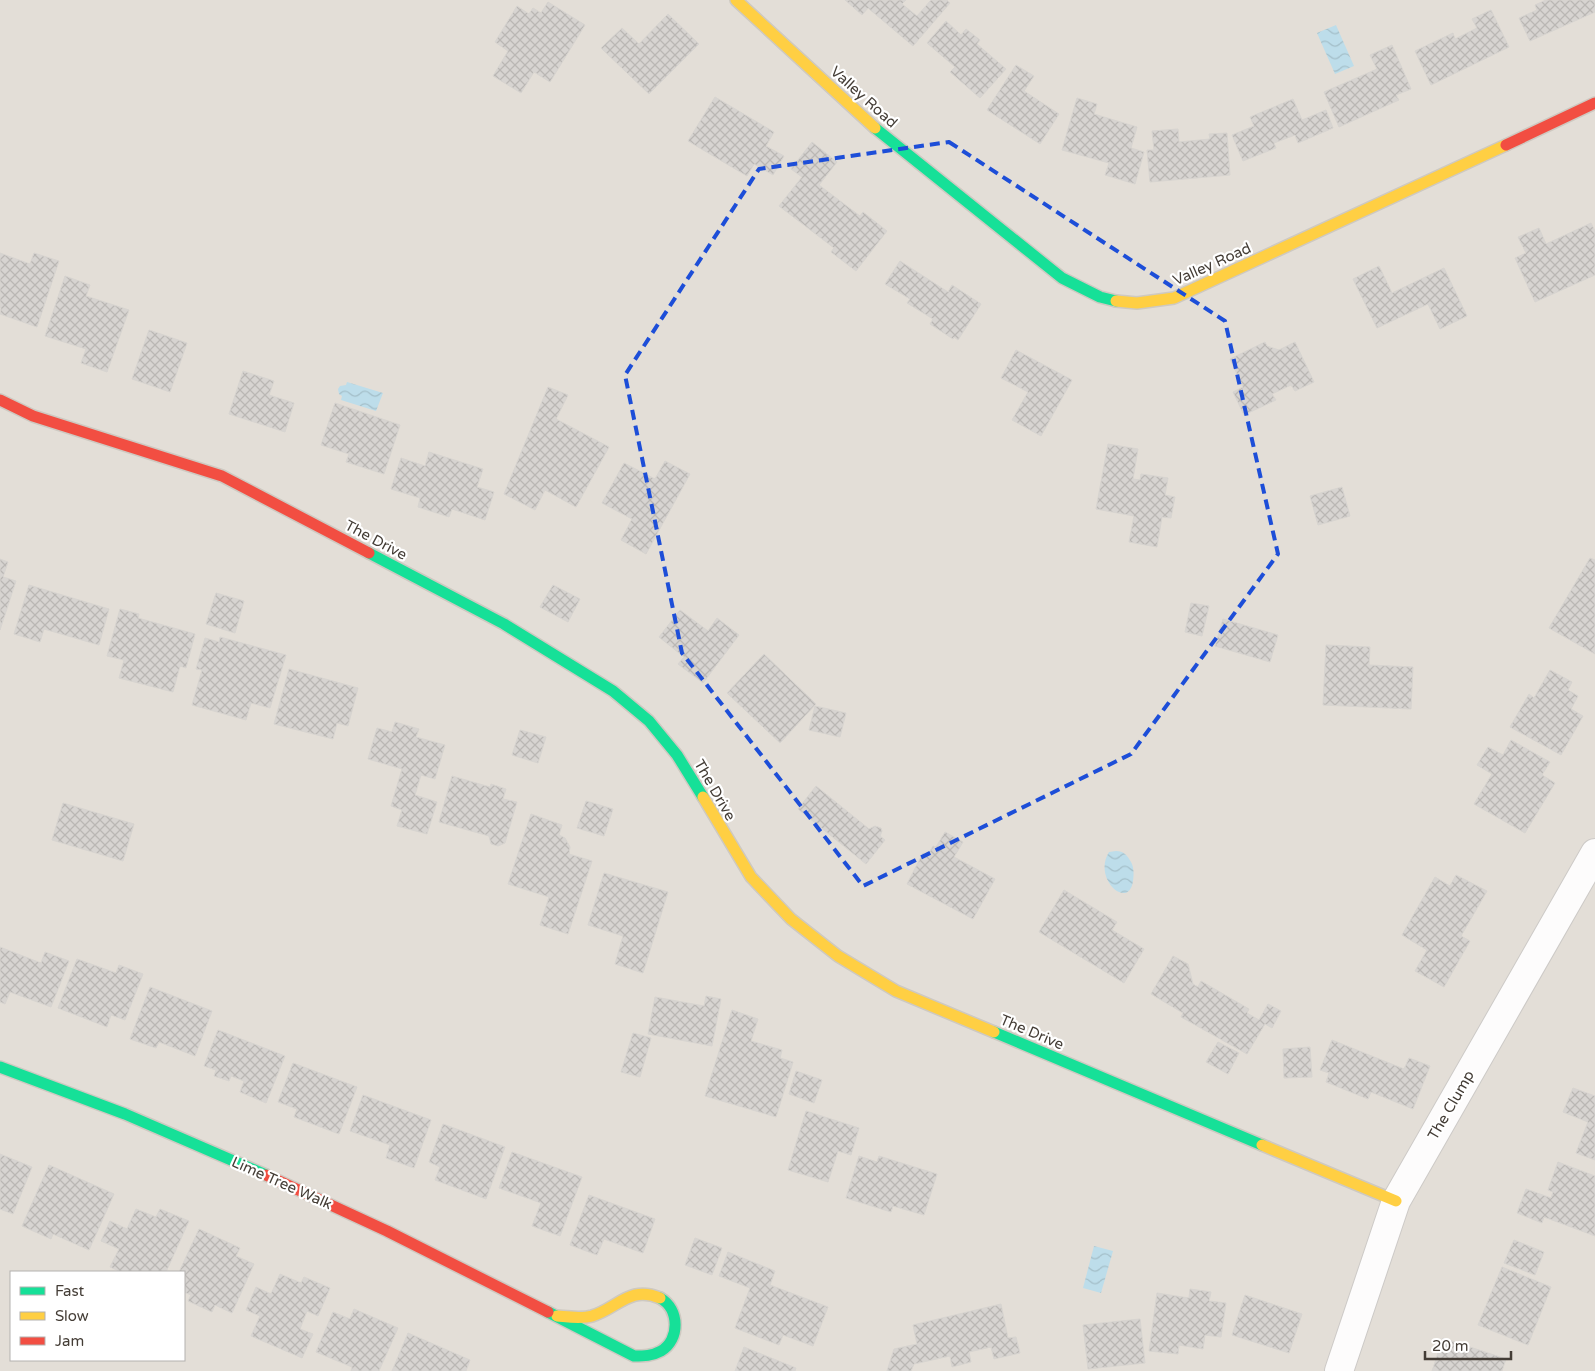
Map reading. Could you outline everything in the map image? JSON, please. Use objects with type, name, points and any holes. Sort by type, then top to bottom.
[{"type":"street","name":"Valley Road","points":[[736,0],[870,124],[1062,278],[1100,297],[1118,302],[1137,303],[1174,298],[1595,103]]},
{"type":"street","name":"The Drive","points":[[0,400],[33,416],[222,476],[504,624],[612,691],[649,721],[677,755],[751,877],[777,905],[791,919],[838,956],[896,991],[1396,1201]]},
{"type":"street","name":"The Clump","points":[[1339,1371],[1396,1201],[1595,853]]},
{"type":"street","name":"Lime Tree Walk","points":[[0,1067],[126,1114],[261,1173],[387,1231],[634,1356],[644,1358],[655,1356],[664,1351],[673,1337],[676,1322],[668,1304],[659,1297],[640,1293],[622,1300],[609,1310],[593,1316],[576,1318],[557,1316]]},
{"type":"street","points":[[622,1300],[616,1308],[610,1326],[612,1336],[624,1352]]},
{"type":"highlighted area","points":[[949,142],[1225,321],[1278,554],[1131,754],[863,886],[682,653],[625,375],[759,169]]},
{"type":"shaded area","points":[[0,0],[1595,0],[1595,1371],[0,1371]]},
{"type":"water","points":[[1336,25],[1354,66],[1335,74],[1317,33]]},
{"type":"water","points":[[347,382],[383,393],[376,411],[341,400],[342,396],[339,394],[338,389],[340,386],[346,385]]},
{"type":"water","points":[[1116,851],[1125,854],[1133,866],[1133,881],[1130,889],[1125,893],[1113,888],[1105,872],[1105,862],[1109,852]]},
{"type":"water","points":[[1094,1246],[1113,1251],[1101,1293],[1083,1288]]},
{"type":"building","points":[[845,0],[906,0],[902,4],[917,16],[931,0],[947,0],[950,3],[913,46],[868,8],[862,15]]},
{"type":"building","points":[[1546,0],[1595,0],[1595,12],[1530,41],[1519,18],[1537,10],[1535,5]]},
{"type":"building","points":[[548,2],[585,25],[550,82],[534,72],[521,93],[493,76],[508,51],[495,42],[517,6],[529,14],[533,8],[541,13]]},
{"type":"building","points":[[1491,10],[1509,47],[1431,85],[1415,51],[1453,33],[1455,39],[1477,28],[1472,19]]},
{"type":"building","points":[[668,14],[699,44],[649,94],[601,48],[622,28],[639,44]]},
{"type":"building","points":[[946,21],[961,35],[966,29],[980,40],[977,44],[1006,69],[980,98],[950,72],[955,67],[927,43]]},
{"type":"building","points":[[1392,45],[1411,89],[1396,95],[1399,100],[1339,127],[1324,92],[1377,69],[1370,55]]},
{"type":"building","points":[[1016,65],[1034,76],[1024,91],[1059,114],[1040,144],[987,110]]},
{"type":"building","points":[[715,97],[774,132],[766,146],[784,156],[773,175],[754,164],[747,176],[688,141]]},
{"type":"building","points":[[1077,98],[1097,104],[1094,114],[1137,127],[1131,148],[1144,152],[1135,184],[1105,175],[1109,163],[1062,150]]},
{"type":"building","points":[[1293,99],[1302,120],[1326,110],[1333,128],[1298,143],[1295,135],[1274,143],[1276,148],[1243,161],[1232,135],[1254,126],[1250,117]]},
{"type":"building","points":[[1178,129],[1179,142],[1210,139],[1209,134],[1227,133],[1230,175],[1150,182],[1147,150],[1154,150],[1152,131]]},
{"type":"building","points":[[812,142],[837,162],[819,185],[860,216],[863,212],[887,231],[856,271],[831,252],[834,248],[779,206],[802,177],[791,169]]},
{"type":"building","points":[[1591,223],[1595,231],[1595,275],[1535,302],[1515,258],[1526,253],[1518,237],[1539,228],[1546,244]]},
{"type":"building","points":[[0,253],[30,264],[34,253],[59,261],[37,327],[0,314]]},
{"type":"building","points":[[900,261],[948,292],[952,285],[981,304],[958,340],[954,337],[953,339],[930,324],[933,319],[907,303],[910,299],[885,284]]},
{"type":"building","points":[[1379,266],[1392,293],[1444,268],[1467,316],[1440,329],[1428,304],[1377,328],[1353,279]]},
{"type":"building","points":[[65,276],[90,285],[86,296],[129,310],[107,372],[81,363],[86,349],[45,336]]},
{"type":"building","points":[[149,330],[187,343],[170,392],[132,379]]},
{"type":"building","points":[[1265,342],[1267,346],[1279,350],[1295,342],[1314,382],[1295,391],[1291,385],[1272,394],[1276,400],[1244,415],[1233,392],[1243,387],[1230,359]]},
{"type":"building","points":[[1016,350],[1072,380],[1041,436],[1012,420],[1028,392],[1001,378]]},
{"type":"building","points":[[243,371],[274,381],[269,395],[294,403],[285,432],[229,414]]},
{"type":"building","points":[[548,387],[568,395],[556,419],[609,447],[576,507],[545,490],[535,510],[504,494]]},
{"type":"building","points":[[335,403],[400,425],[384,474],[346,462],[349,454],[321,445]]},
{"type":"building","points":[[1108,444],[1138,449],[1133,479],[1140,480],[1141,474],[1168,478],[1165,495],[1175,497],[1171,518],[1162,517],[1157,547],[1129,542],[1134,516],[1096,509]]},
{"type":"building","points":[[429,452],[483,469],[477,487],[494,492],[485,520],[452,509],[449,517],[418,507],[420,498],[391,489],[401,458],[425,466]]},
{"type":"building","points":[[665,461],[690,474],[646,554],[621,540],[632,519],[602,503],[624,463],[655,479]]},
{"type":"building","points":[[1342,487],[1350,516],[1318,525],[1310,496]]},
{"type":"building","points":[[1590,558],[1595,560],[1595,654],[1549,628]]},
{"type":"building","points":[[0,559],[8,562],[3,577],[16,581],[0,630]]},
{"type":"building","points":[[29,585],[109,609],[99,645],[44,629],[40,642],[14,634]]},
{"type":"building","points":[[553,585],[580,599],[568,622],[540,607]]},
{"type":"building","points":[[216,593],[244,601],[235,633],[206,624]]},
{"type":"building","points":[[1191,603],[1209,606],[1202,636],[1185,632]]},
{"type":"building","points":[[120,609],[139,614],[138,618],[195,634],[186,668],[180,666],[173,692],[119,678],[124,660],[107,656]]},
{"type":"building","points":[[680,610],[708,631],[717,618],[739,635],[703,683],[678,664],[684,657],[659,637]]},
{"type":"building","points":[[1223,619],[1278,635],[1270,662],[1215,646]]},
{"type":"building","points":[[220,637],[286,655],[270,708],[251,703],[246,720],[192,705],[202,670],[196,669],[205,638],[219,642]]},
{"type":"building","points":[[1326,645],[1370,647],[1369,665],[1413,667],[1411,709],[1323,705]]},
{"type":"building","points":[[764,654],[816,704],[780,743],[727,693]]},
{"type":"building","points":[[289,669],[358,688],[348,726],[337,723],[333,739],[274,724]]},
{"type":"building","points":[[1550,670],[1572,682],[1568,690],[1578,696],[1571,709],[1583,716],[1561,755],[1510,727],[1529,694],[1534,698]]},
{"type":"building","points":[[815,706],[846,713],[840,737],[809,730]]},
{"type":"building","points":[[395,722],[419,729],[416,737],[445,745],[435,779],[421,775],[415,795],[437,802],[427,834],[397,826],[402,810],[391,806],[402,769],[368,759],[377,728],[392,732]]},
{"type":"building","points":[[520,730],[546,737],[538,763],[512,755]]},
{"type":"building","points":[[1511,740],[1550,762],[1542,775],[1555,783],[1525,833],[1474,804],[1492,774],[1477,765],[1488,747],[1503,755]]},
{"type":"building","points":[[452,776],[490,787],[491,784],[506,789],[503,799],[517,802],[505,843],[498,846],[491,844],[489,836],[439,822]]},
{"type":"building","points":[[816,786],[869,829],[875,826],[881,828],[880,836],[885,840],[866,864],[798,809]]},
{"type":"building","points":[[586,801],[613,809],[604,836],[577,828]]},
{"type":"building","points":[[63,803],[134,824],[123,861],[52,840]]},
{"type":"building","points":[[531,814],[562,825],[559,835],[565,838],[570,847],[569,854],[592,861],[568,934],[540,925],[549,897],[508,884]]},
{"type":"building","points":[[945,832],[963,842],[954,857],[995,879],[973,919],[907,884],[923,853],[927,856],[933,846],[936,847]]},
{"type":"building","points":[[604,873],[668,892],[643,973],[615,964],[623,936],[588,925]]},
{"type":"building","points":[[1456,875],[1487,891],[1461,936],[1470,941],[1444,987],[1415,971],[1427,950],[1402,935],[1435,877],[1450,886]]},
{"type":"building","points":[[1064,890],[1117,922],[1112,930],[1144,949],[1124,983],[1039,932]]},
{"type":"building","points":[[0,947],[41,963],[45,952],[69,961],[51,1007],[10,992],[5,1004],[0,1002]]},
{"type":"building","points":[[1173,956],[1188,964],[1193,984],[1198,987],[1201,981],[1249,1009],[1247,1013],[1259,1020],[1268,1004],[1281,1011],[1272,1028],[1265,1024],[1247,1054],[1181,1017],[1183,1013],[1151,994]]},
{"type":"building","points":[[77,959],[116,973],[119,965],[143,974],[125,1020],[111,1015],[107,1027],[58,1008]]},
{"type":"building","points":[[150,987],[212,1011],[195,1056],[159,1042],[156,1048],[130,1039]]},
{"type":"building","points":[[706,996],[721,999],[712,1046],[648,1034],[655,997],[704,1006]]},
{"type":"building","points":[[732,1010],[758,1019],[751,1041],[782,1050],[780,1058],[793,1062],[776,1117],[705,1096]]},
{"type":"building","points":[[218,1030],[285,1056],[266,1103],[240,1092],[244,1081],[231,1076],[229,1081],[214,1076],[216,1070],[204,1066]]},
{"type":"building","points":[[633,1033],[651,1038],[640,1077],[621,1072]]},
{"type":"building","points":[[1332,1040],[1404,1069],[1409,1058],[1430,1066],[1413,1109],[1371,1092],[1368,1099],[1326,1082],[1329,1073],[1320,1070]]},
{"type":"building","points":[[1218,1042],[1239,1053],[1228,1074],[1206,1062]]},
{"type":"building","points":[[1310,1047],[1312,1077],[1284,1078],[1283,1049]]},
{"type":"building","points":[[293,1063],[357,1087],[339,1134],[294,1117],[297,1109],[278,1102]]},
{"type":"building","points":[[796,1071],[822,1080],[814,1103],[789,1094]]},
{"type":"building","points":[[1573,1088],[1595,1096],[1595,1160],[1576,1153],[1588,1122],[1563,1112]]},
{"type":"building","points":[[363,1095],[431,1120],[414,1168],[386,1158],[390,1145],[350,1131]]},
{"type":"building","points":[[806,1111],[859,1128],[851,1155],[838,1151],[828,1182],[788,1170]]},
{"type":"building","points":[[443,1124],[505,1147],[486,1199],[435,1180],[440,1167],[429,1162]]},
{"type":"building","points":[[512,1152],[582,1177],[560,1236],[532,1226],[541,1203],[499,1188]]},
{"type":"building","points":[[0,1154],[32,1167],[13,1214],[0,1209]]},
{"type":"building","points":[[859,1156],[877,1162],[879,1156],[937,1174],[924,1215],[893,1206],[891,1212],[846,1198]]},
{"type":"building","points":[[1558,1162],[1595,1176],[1595,1236],[1544,1217],[1542,1223],[1517,1213],[1526,1189],[1551,1198],[1553,1192],[1548,1190]]},
{"type":"building","points":[[49,1165],[114,1194],[89,1250],[53,1234],[51,1239],[22,1226]]},
{"type":"building","points":[[589,1195],[655,1219],[643,1253],[604,1239],[597,1255],[570,1245]]},
{"type":"building","points":[[136,1209],[156,1217],[160,1209],[189,1221],[166,1271],[119,1271],[110,1267],[119,1249],[101,1241],[110,1221],[127,1229]]},
{"type":"building","points":[[199,1229],[240,1248],[236,1256],[254,1264],[232,1313],[215,1305],[212,1312],[188,1301],[191,1295],[185,1292],[185,1271],[179,1271]]},
{"type":"building","points":[[695,1238],[722,1248],[712,1275],[685,1265]]},
{"type":"building","points":[[1514,1240],[1544,1252],[1535,1275],[1504,1263]]},
{"type":"building","points":[[728,1252],[775,1271],[770,1285],[828,1307],[813,1346],[783,1335],[779,1345],[735,1328],[750,1288],[719,1276]]},
{"type":"building","points":[[1502,1267],[1551,1287],[1528,1345],[1478,1325]]},
{"type":"building","points":[[280,1274],[301,1283],[304,1277],[330,1288],[318,1316],[307,1311],[300,1329],[313,1334],[302,1358],[251,1336],[260,1316],[246,1310],[256,1287],[271,1294]]},
{"type":"building","points":[[1190,1289],[1211,1292],[1209,1301],[1226,1303],[1221,1337],[1205,1335],[1203,1349],[1179,1345],[1178,1354],[1149,1351],[1157,1293],[1189,1298]]},
{"type":"building","points":[[1245,1295],[1302,1314],[1289,1353],[1232,1335]]},
{"type":"building","points":[[1001,1304],[1008,1338],[1016,1337],[1020,1353],[994,1359],[991,1347],[969,1352],[971,1362],[952,1367],[950,1356],[914,1364],[911,1371],[887,1371],[894,1349],[917,1344],[913,1325]]},
{"type":"building","points":[[354,1309],[398,1328],[379,1371],[351,1371],[352,1367],[316,1352],[333,1312],[350,1319]]},
{"type":"building","points":[[1140,1319],[1145,1363],[1088,1369],[1083,1325]]},
{"type":"building","points":[[408,1333],[470,1360],[466,1371],[392,1371]]},
{"type":"building","points":[[1443,1338],[1506,1359],[1502,1371],[1432,1371]]},
{"type":"building","points":[[744,1347],[796,1368],[795,1371],[735,1371]]},
{"type":"traffic: fast","points":[[875,128],[1062,278],[1100,297],[1116,301]]},
{"type":"traffic: fast","points":[[369,553],[504,624],[613,691],[649,721],[677,755],[703,797]]},
{"type":"traffic: fast","points":[[994,1032],[1262,1145]]},
{"type":"traffic: fast","points":[[0,1067],[125,1114],[266,1175]]},
{"type":"traffic: fast","points":[[548,1312],[634,1356],[648,1355],[658,1353],[667,1346],[672,1340],[674,1332],[674,1317],[671,1309],[660,1298]]},
{"type":"traffic: slow","points":[[736,0],[875,128]]},
{"type":"traffic: slow","points":[[1116,301],[1137,303],[1174,298],[1506,145]]},
{"type":"traffic: slow","points":[[703,797],[751,877],[791,919],[838,956],[896,991],[994,1032]]},
{"type":"traffic: slow","points":[[1262,1145],[1396,1201]]},
{"type":"traffic: slow","points":[[557,1316],[579,1318],[592,1316],[624,1299],[640,1294],[660,1298]]},
{"type":"traffic: jam","points":[[1506,145],[1595,103]]},
{"type":"traffic: jam","points":[[0,400],[33,416],[222,476],[369,553]]},
{"type":"traffic: jam","points":[[266,1175],[387,1231],[548,1312]]}]
